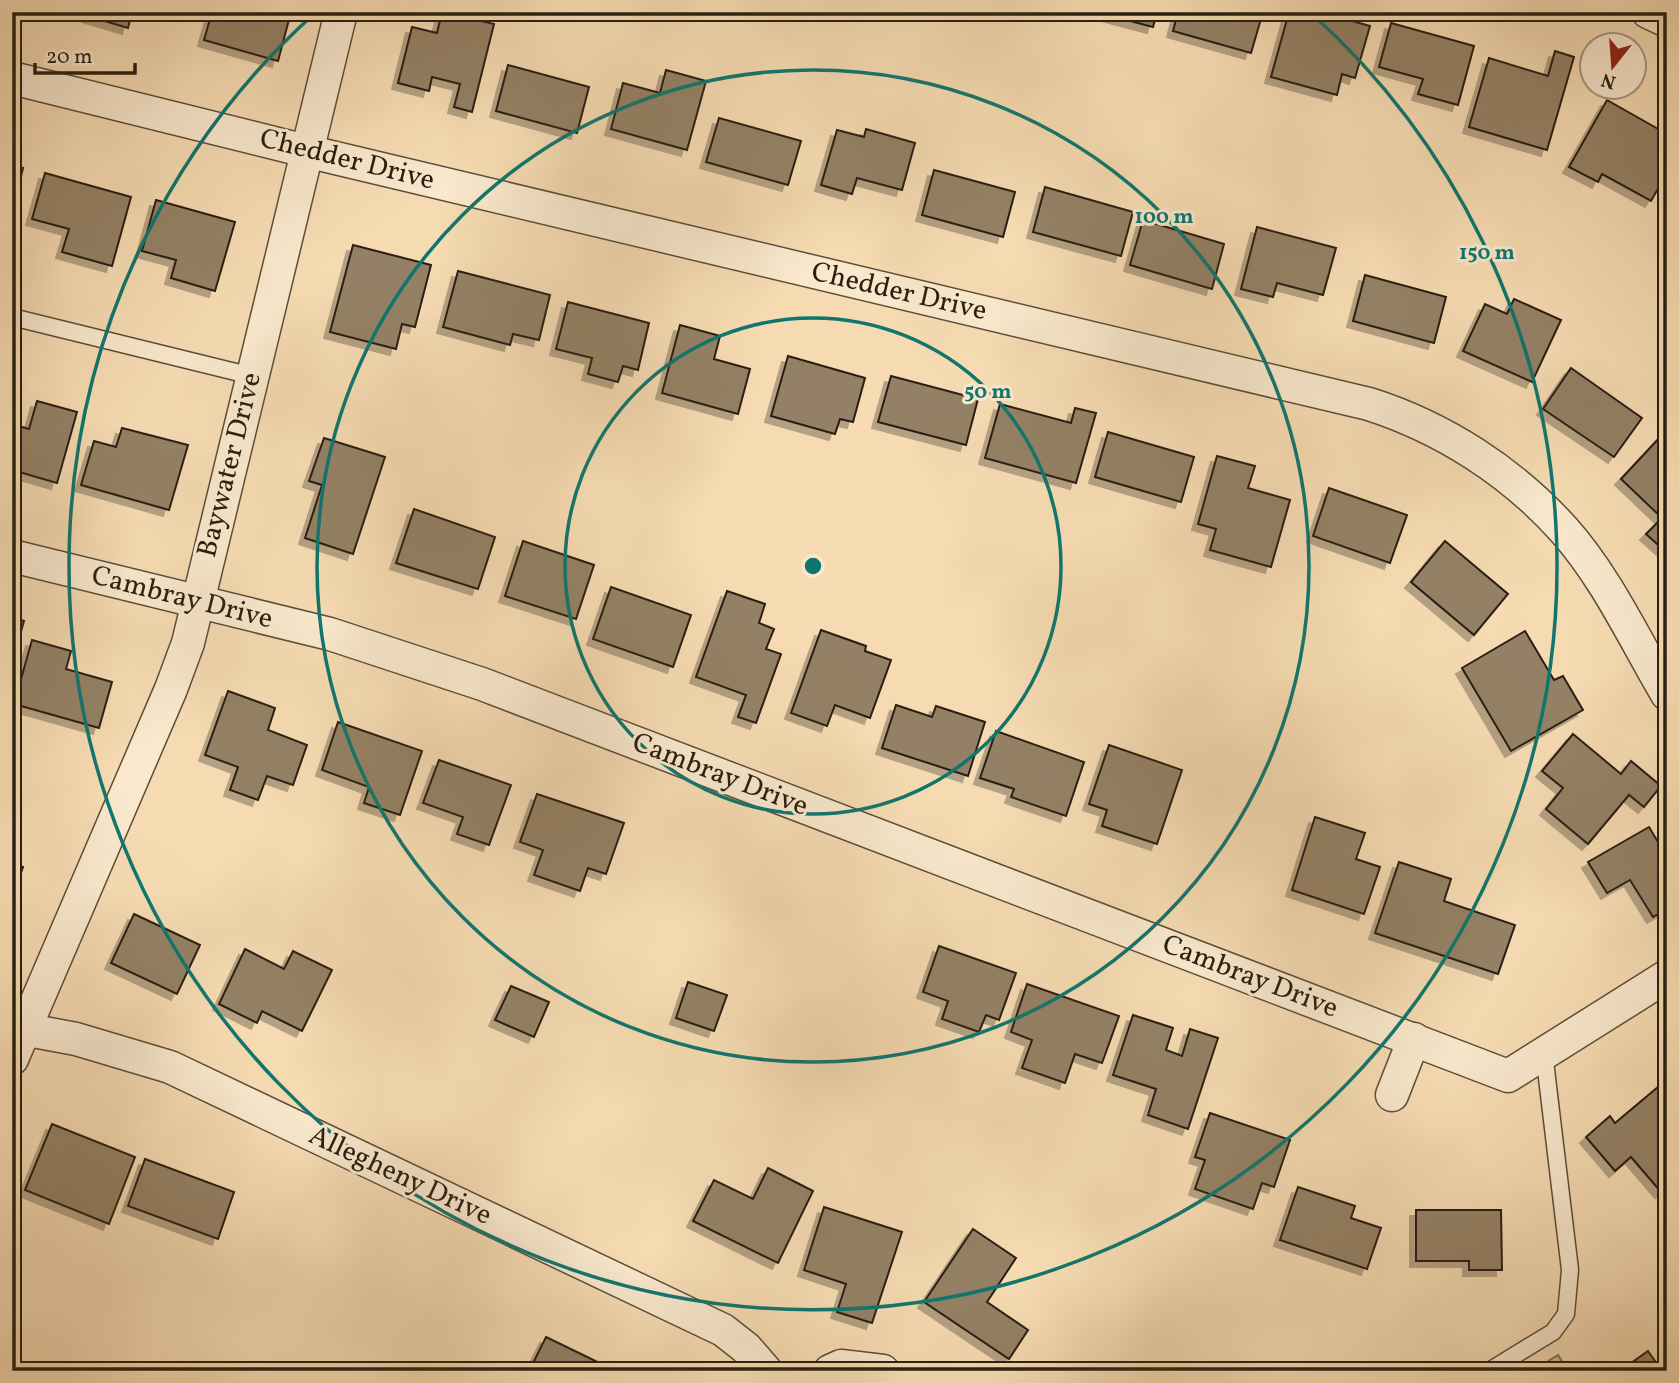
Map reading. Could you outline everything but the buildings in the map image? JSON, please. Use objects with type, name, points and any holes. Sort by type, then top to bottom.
[{"type":"street","name":"Baywater Drive","points":[[12,1059],[19,1028],[171,689],[188,643],[341,12]]},
{"type":"street","points":[[1648,12],[1667,21]]},
{"type":"street","name":"Chedder Drive","points":[[12,78],[306,151],[1356,401],[1404,415],[1448,437],[1491,465],[1531,496],[1566,532],[1595,573],[1667,694]]},
{"type":"street","name":"Cambray Drive","points":[[12,556],[330,634],[482,684],[1508,1076],[1667,976]]},
{"type":"street","name":"Allegheny Drive","points":[[19,1028],[76,1039],[170,1067],[723,1330],[746,1348],[766,1371]]},
{"type":"street","points":[[1392,1095],[1414,1039]]},
{"type":"street","points":[[830,1371],[841,1366],[883,1371]]},
{"type":"lane","points":[[12,317],[252,376]]},
{"type":"lane","points":[[1489,1371],[1553,1332],[1566,1314],[1570,1270],[1544,1053]]},
{"type":"shaded area","points":[[1558,1355],[1568,1371],[1532,1371]]}]
